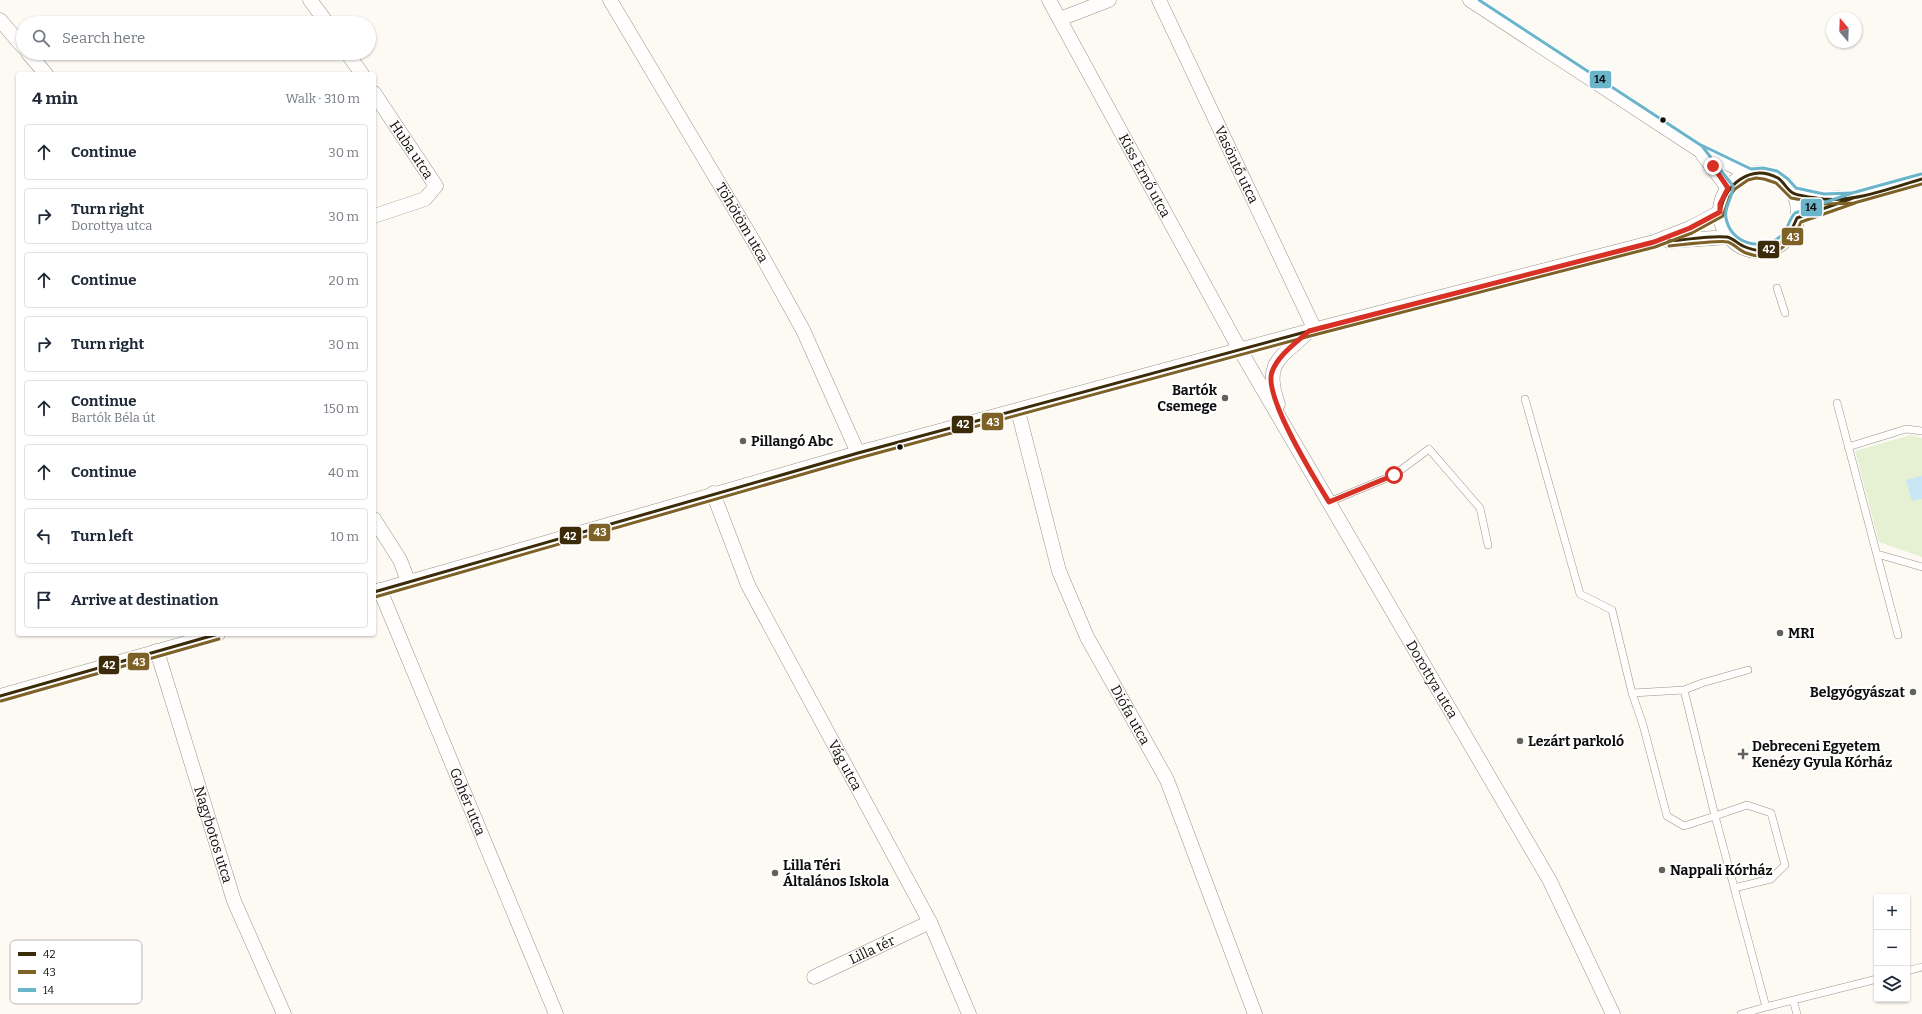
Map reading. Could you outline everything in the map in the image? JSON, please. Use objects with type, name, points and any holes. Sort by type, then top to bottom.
[{"type":"street","points":[[310,0],[322,16]]},
{"type":"street","name":"Töhötöm utca","points":[[610,0],[757,247],[792,309],[803,330],[858,453]]},
{"type":"street","name":"Kiss Ernő utca","points":[[1049,0],[1240,350]]},
{"type":"street","points":[[1060,19],[1109,0]]},
{"type":"street","name":"Vasöntő utca","points":[[1159,0],[1312,331]]},
{"type":"street","points":[[1470,0],[1699,150],[1750,174]]},
{"type":"street","points":[[0,20],[16,39]]},
{"type":"street","points":[[34,60],[44,72]]},
{"type":"street","points":[[353,60],[361,72]]},
{"type":"street","name":"Huba utca","points":[[376,96],[436,186],[425,199],[376,215]]},
{"type":"street","points":[[1699,150],[1728,188]]},
{"type":"street","points":[[1762,173],[1775,176],[1793,193],[1797,205],[1797,218],[1794,230],[1785,241],[1776,247],[1763,251],[1750,250],[1738,245],[1728,237],[1722,226],[1720,204],[1728,188],[1736,181],[1750,174],[1762,173]]},
{"type":"street","points":[[1797,218],[1853,198],[1922,178]]},
{"type":"street","points":[[1793,193],[1824,199],[1853,198]]},
{"type":"street","points":[[377,591],[858,453],[1018,412],[1240,350],[1654,242],[1690,228],[1720,212]]},
{"type":"street","points":[[1654,242],[1728,237]]},
{"type":"street","points":[[1287,430],[1272,388],[1272,372],[1279,359],[1312,331]]},
{"type":"street","name":"Dorottya utca","points":[[1240,350],[1550,881],[1613,1014]]},
{"type":"street","name":"Diófa utca","points":[[1018,412],[1059,571],[1087,637],[1167,780],[1255,1014]]},
{"type":"street","name":"Vág utca","points":[[713,494],[748,585],[930,922],[969,1014]]},
{"type":"street","points":[[376,522],[400,560],[408,581]]},
{"type":"street","name":"Gohér utca","points":[[377,591],[556,1014]]},
{"type":"street","points":[[0,696],[211,636]]},
{"type":"street","name":"Nagybotos utca","points":[[157,651],[234,901],[284,1014]]},
{"type":"street","name":"Lilla tér","points":[[814,977],[930,922]]},
{"type":"lane","points":[[1777,288],[1785,313]]},
{"type":"lane","points":[[1525,399],[1580,594],[1612,610],[1632,692],[1643,725],[1668,816],[1684,826],[1747,805],[1771,813],[1785,865],[1772,879],[1734,888]]},
{"type":"lane","points":[[1837,403],[1898,635]]},
{"type":"lane","points":[[1848,447],[1906,429],[1922,431]]},
{"type":"lane","points":[[1329,502],[1394,475],[1429,449],[1480,508],[1488,545]]},
{"type":"lane","points":[[1877,554],[1922,567]]},
{"type":"lane","points":[[1632,692],[1684,690],[1702,683],[1748,670]]},
{"type":"lane","points":[[1684,690],[1715,816],[1766,1007]]},
{"type":"lane","points":[[1910,970],[1922,967]]},
{"type":"lane","points":[[1741,1014],[1874,979]]},
{"type":"lane","points":[[1793,1000],[1797,1014]]},
{"type":"green space","points":[[1911,435],[1922,438],[1922,557],[1879,542],[1855,451]]},
{"type":"water","points":[[1922,476],[1922,499],[1912,501],[1906,480]]},
{"type":"transit line","name":"14","points":[[1479,0],[1702,146],[1733,186],[1726,217],[1731,230],[1743,241],[1751,244],[1768,243],[1782,235],[1795,213],[1852,193],[1921,174]]},
{"type":"transit line","name":"14","points":[[1699,144],[1751,169],[1763,168],[1777,171],[1788,179],[1796,188],[1824,194],[1851,193]]},
{"type":"transit line","name":"42","points":[[376,591],[858,453],[1309,331],[1654,242],[1690,228],[1720,212],[1727,193],[1733,185],[1740,179],[1749,175],[1758,173],[1768,174],[1778,178],[1791,192],[1795,194],[1823,199],[1848,198],[1873,194],[1922,179]]},
{"type":"transit line","name":"43","points":[[376,597],[859,458],[1310,336],[1655,247],[1692,233],[1723,216],[1730,196],[1735,189],[1748,180],[1756,178],[1764,179],[1776,183],[1791,198],[1824,204],[1854,203],[1922,184]]},
{"type":"transit line","name":"42","points":[[1669,241],[1706,237],[1727,237],[1743,246],[1753,250],[1762,251],[1777,246],[1783,241],[1793,227],[1797,218],[1853,198]]},
{"type":"transit line","name":"43","points":[[1669,246],[1709,242],[1728,242],[1746,253],[1764,255],[1780,250],[1792,238],[1801,222],[1855,203]]},
{"type":"transit line","name":"42","points":[[0,696],[211,636]]},
{"type":"transit line","name":"43","points":[[1,701],[219,639]]},
{"type":"place","name":"Bartók Csemege","points":[[1225,398]]},
{"type":"place","name":"Pillangó Abc","points":[[743,441]]},
{"type":"place","name":"MRI","points":[[1780,633]]},
{"type":"place","name":"Belgyógyászat","points":[[1913,692]]},
{"type":"place","name":"Lezárt parkoló","points":[[1520,741]]},
{"type":"place","name":"Debreceni Egyetem Kenézy Gyula Kórház","points":[[1743,754]]},
{"type":"place","name":"Nappali Kórház","points":[[1662,870]]},
{"type":"place","name":"Lilla Téri Általános Iskola","points":[[775,873]]},
{"type":"route","points":[[1394,475],[1329,502],[1287,430],[1272,388],[1272,372],[1279,359],[1288,350],[1309,331],[1654,242],[1690,228],[1720,212],[1720,204],[1728,188],[1713,166]]}]
